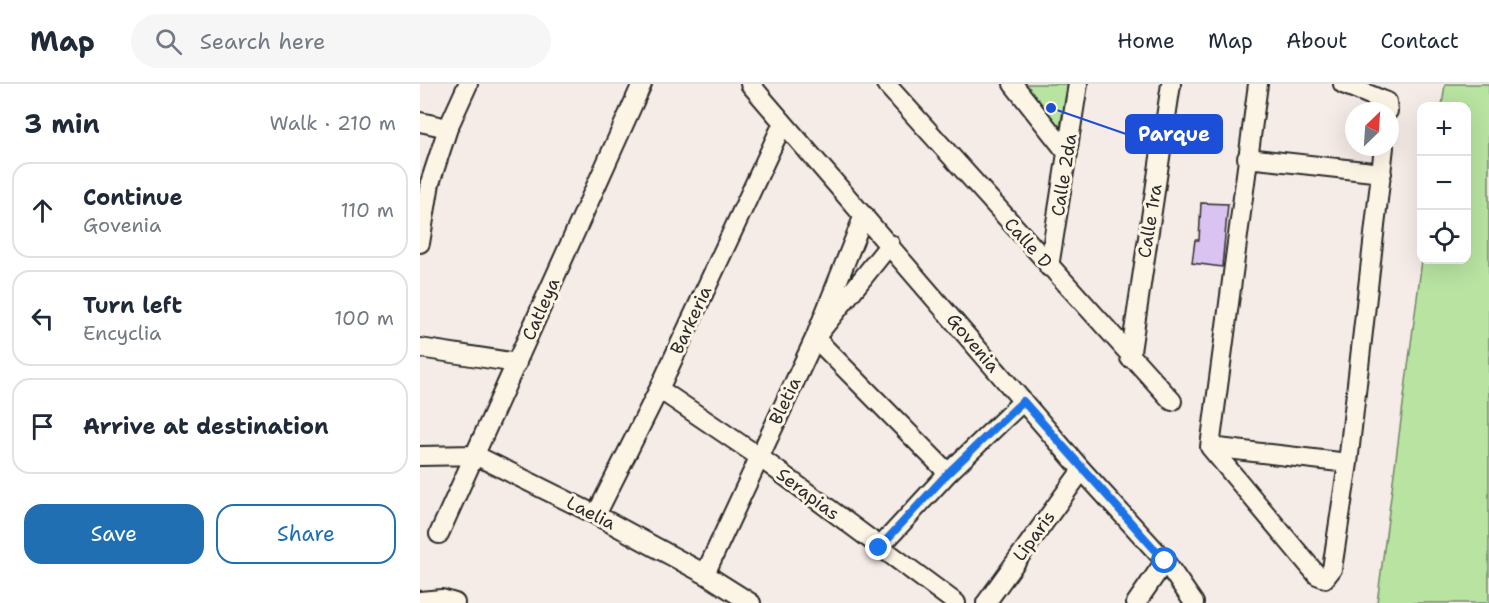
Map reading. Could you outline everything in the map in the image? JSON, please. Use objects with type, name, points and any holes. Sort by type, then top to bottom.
[{"type":"street","points":[[420,240],[430,183],[448,128],[468,84]]},
{"type":"street","name":"Catleya","points":[[439,534],[642,84]]},
{"type":"street","name":"Govenia","points":[[750,84],[890,244],[1082,470],[1165,561],[1194,603]]},
{"type":"street","name":"Calle D","points":[[886,84],[1130,358],[1172,401]]},
{"type":"street","points":[[1012,84],[1068,154]]},
{"type":"street","name":"Calle 2da","points":[[1049,267],[1078,84]]},
{"type":"street","name":"Calle 1ra","points":[[1130,358],[1171,84]]},
{"type":"street","points":[[1258,84],[1210,447],[1317,575],[1325,578],[1332,569],[1348,463],[1383,156]]},
{"type":"street","points":[[1343,84],[1380,97],[1387,102]]},
{"type":"street","points":[[420,122],[448,128]]},
{"type":"street","name":"Barkeria","points":[[596,515],[783,123]]},
{"type":"street","points":[[1247,158],[1382,173]]},
{"type":"street","points":[[864,215],[815,338],[948,473]]},
{"type":"street","name":"Bletia","points":[[705,574],[758,456],[815,338],[890,244]]},
{"type":"street","points":[[420,348],[517,363]]},
{"type":"street","name":"Serapias","points":[[658,389],[758,456],[956,603]]},
{"type":"street","points":[[879,548],[948,473],[1023,401]]},
{"type":"street","points":[[1210,447],[1348,463]]},
{"type":"street","name":"Laelia","points":[[420,456],[475,455],[596,515],[705,574],[751,603]]},
{"type":"street","name":"Liparis","points":[[986,603],[1082,470]]},
{"type":"street","points":[[1136,603],[1165,561]]},
{"type":"street","points":[[420,601],[446,602]]},
{"type":"green space","points":[[1018,84],[1068,84],[1059,132]]},
{"type":"green space","points":[[1445,84],[1489,84],[1489,603],[1377,603],[1421,264],[1471,264],[1471,102],[1443,102]]},
{"type":"building","points":[[1201,203],[1228,204],[1222,267],[1192,263],[1195,240],[1199,240]]},
{"type":"place","name":"Parque","points":[[1051,108]]},
{"type":"route","points":[[879,548],[948,473],[1023,401],[1165,561]]}]
